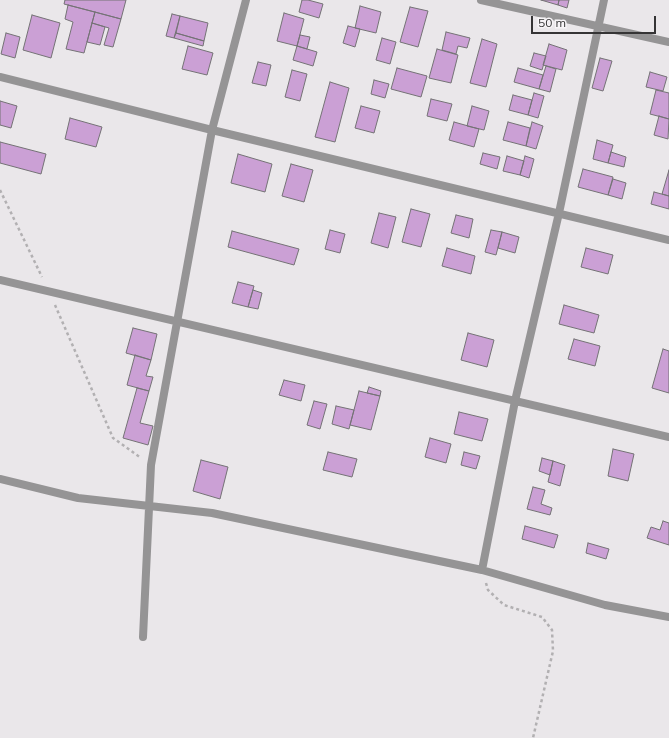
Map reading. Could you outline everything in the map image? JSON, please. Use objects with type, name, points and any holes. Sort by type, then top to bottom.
[{"type":"street","points":[[143,636],[151,465],[212,130],[246,0]]},
{"type":"street","points":[[481,0],[669,42]]},
{"type":"street","points":[[482,570],[515,401],[559,213],[604,0]]},
{"type":"street","points":[[0,77],[212,130],[669,240]]},
{"type":"street","points":[[0,280],[669,437]]},
{"type":"street","points":[[0,479],[78,498],[212,514],[482,570],[605,605],[669,617]]},
{"type":"path","points":[[0,190],[50,292],[113,438],[151,465]]},
{"type":"path","points":[[482,570],[488,590],[504,604],[542,616],[552,630],[552,651],[533,738]]},
{"type":"building","points":[[65,0],[126,0],[121,19],[64,4]]},
{"type":"building","points":[[302,0],[323,4],[319,18],[299,12]]},
{"type":"building","points":[[541,0],[559,0],[558,5]]},
{"type":"building","points":[[559,0],[569,0],[567,8],[558,5]]},
{"type":"building","points":[[68,5],[95,12],[84,53],[66,49],[73,22],[65,19]]},
{"type":"building","points":[[360,6],[381,12],[376,33],[355,28]]},
{"type":"building","points":[[410,7],[428,11],[418,47],[400,42]]},
{"type":"building","points":[[95,12],[121,19],[113,47],[104,45],[109,28],[92,23]]},
{"type":"building","points":[[284,13],[304,19],[297,46],[277,41]]},
{"type":"building","points":[[172,14],[180,16],[174,38],[166,36]]},
{"type":"building","points":[[32,15],[60,23],[51,58],[23,50]]},
{"type":"building","points":[[180,16],[208,23],[204,41],[176,33]]},
{"type":"building","points":[[92,23],[105,27],[100,45],[87,42]]},
{"type":"building","points":[[348,26],[360,29],[355,47],[343,43]]},
{"type":"building","points":[[446,32],[470,38],[467,48],[458,46],[456,54],[442,50]]},
{"type":"building","points":[[6,33],[20,37],[15,58],[1,54]]},
{"type":"building","points":[[176,33],[204,41],[203,46],[174,38]]},
{"type":"building","points":[[300,35],[310,37],[307,49],[297,46]]},
{"type":"building","points":[[382,38],[396,42],[390,64],[376,60]]},
{"type":"building","points":[[482,39],[497,44],[486,87],[470,83]]},
{"type":"building","points":[[549,44],[567,50],[562,70],[543,65]]},
{"type":"building","points":[[188,46],[213,53],[207,75],[182,69]]},
{"type":"building","points":[[297,46],[317,52],[313,66],[293,60]]},
{"type":"building","points":[[437,49],[458,55],[451,83],[429,78]]},
{"type":"building","points":[[534,53],[546,56],[542,70],[530,66]]},
{"type":"building","points":[[600,58],[612,61],[603,91],[592,88]]},
{"type":"building","points":[[258,62],[271,65],[266,86],[252,83]]},
{"type":"building","points":[[546,66],[556,69],[550,92],[539,89]]},
{"type":"building","points":[[397,68],[427,76],[421,97],[391,89]]},
{"type":"building","points":[[518,68],[543,75],[539,89],[514,82]]},
{"type":"building","points":[[292,70],[307,74],[300,101],[285,97]]},
{"type":"building","points":[[650,72],[667,77],[663,91],[646,87]]},
{"type":"building","points":[[374,80],[389,84],[385,98],[371,94]]},
{"type":"building","points":[[330,82],[349,88],[335,142],[315,137]]},
{"type":"building","points":[[656,90],[669,93],[669,119],[650,114]]},
{"type":"building","points":[[534,93],[544,96],[538,118],[528,115]]},
{"type":"building","points":[[513,95],[532,100],[528,115],[509,110]]},
{"type":"building","points":[[431,99],[452,104],[447,121],[427,116]]},
{"type":"building","points":[[0,101],[17,106],[11,128],[0,125]]},
{"type":"building","points":[[361,106],[380,111],[374,133],[355,128]]},
{"type":"building","points":[[472,106],[489,111],[484,130],[467,126]]},
{"type":"building","points":[[659,116],[669,119],[668,139],[654,135]]},
{"type":"building","points":[[70,118],[102,127],[96,147],[65,139]]},
{"type":"building","points":[[454,122],[479,129],[474,147],[449,140]]},
{"type":"building","points":[[508,122],[530,128],[526,146],[503,140]]},
{"type":"building","points":[[532,122],[543,126],[536,149],[526,146]]},
{"type":"building","points":[[597,140],[613,145],[608,163],[593,159]]},
{"type":"building","points":[[0,142],[46,154],[41,174],[0,163]]},
{"type":"building","points":[[611,152],[626,157],[624,167],[608,163]]},
{"type":"building","points":[[483,153],[500,157],[497,169],[480,164]]},
{"type":"building","points":[[238,154],[272,164],[265,192],[231,183]]},
{"type":"building","points":[[507,156],[524,161],[520,175],[503,171]]},
{"type":"building","points":[[525,156],[534,159],[529,178],[520,175]]},
{"type":"building","points":[[291,164],[313,170],[304,202],[282,196]]},
{"type":"building","points":[[583,169],[613,177],[608,195],[578,187]]},
{"type":"building","points":[[669,170],[669,196],[662,194]]},
{"type":"building","points":[[613,179],[626,183],[622,199],[608,195]]},
{"type":"building","points":[[654,192],[669,196],[669,209],[651,204]]},
{"type":"building","points":[[411,209],[430,214],[421,247],[402,242]]},
{"type":"building","points":[[379,213],[396,217],[388,248],[371,243]]},
{"type":"building","points":[[456,215],[473,219],[469,238],[451,233]]},
{"type":"building","points":[[330,230],[345,234],[340,253],[325,249]]},
{"type":"building","points":[[491,230],[502,232],[496,255],[485,252]]},
{"type":"building","points":[[232,231],[299,249],[294,265],[228,247]]},
{"type":"building","points":[[502,232],[519,237],[515,253],[498,248]]},
{"type":"building","points":[[447,248],[475,256],[471,274],[442,266]]},
{"type":"building","points":[[586,248],[613,255],[608,274],[581,267]]},
{"type":"building","points":[[238,282],[254,286],[248,307],[232,303]]},
{"type":"building","points":[[253,290],[262,293],[258,309],[248,307]]},
{"type":"building","points":[[564,305],[599,315],[594,333],[559,324]]},
{"type":"building","points":[[133,328],[157,334],[151,360],[126,353]]},
{"type":"building","points":[[468,333],[494,340],[487,367],[461,360]]},
{"type":"building","points":[[574,339],[600,346],[595,366],[568,359]]},
{"type":"building","points":[[663,349],[669,351],[669,393],[652,388]]},
{"type":"building","points":[[135,355],[151,360],[146,376],[153,377],[149,391],[127,385]]},
{"type":"building","points":[[284,380],[305,385],[301,401],[279,395]]},
{"type":"building","points":[[369,387],[381,391],[380,396],[367,393]]},
{"type":"building","points":[[137,388],[149,391],[140,423],[153,426],[148,445],[123,438]]},
{"type":"building","points":[[359,391],[380,396],[371,430],[350,425]]},
{"type":"building","points":[[314,401],[327,404],[320,429],[307,425]]},
{"type":"building","points":[[336,406],[354,410],[349,429],[332,424]]},
{"type":"building","points":[[459,412],[488,419],[482,441],[454,434]]},
{"type":"building","points":[[430,438],[451,444],[446,463],[425,457]]},
{"type":"building","points":[[613,449],[634,454],[628,481],[608,476]]},
{"type":"building","points":[[328,452],[357,459],[352,477],[323,470]]},
{"type":"building","points":[[464,452],[480,456],[476,469],[461,465]]},
{"type":"building","points":[[542,458],[553,461],[550,475],[539,471]]},
{"type":"building","points":[[201,460],[228,467],[220,499],[193,491]]},
{"type":"building","points":[[553,461],[565,465],[560,486],[548,482]]},
{"type":"building","points":[[533,487],[545,490],[541,504],[552,508],[550,515],[527,509]]},
{"type":"building","points":[[663,521],[669,523],[669,545],[647,538],[651,527],[660,530]]},
{"type":"building","points":[[525,526],[558,535],[554,548],[522,539]]},
{"type":"building","points":[[588,543],[609,549],[606,559],[586,553]]}]
